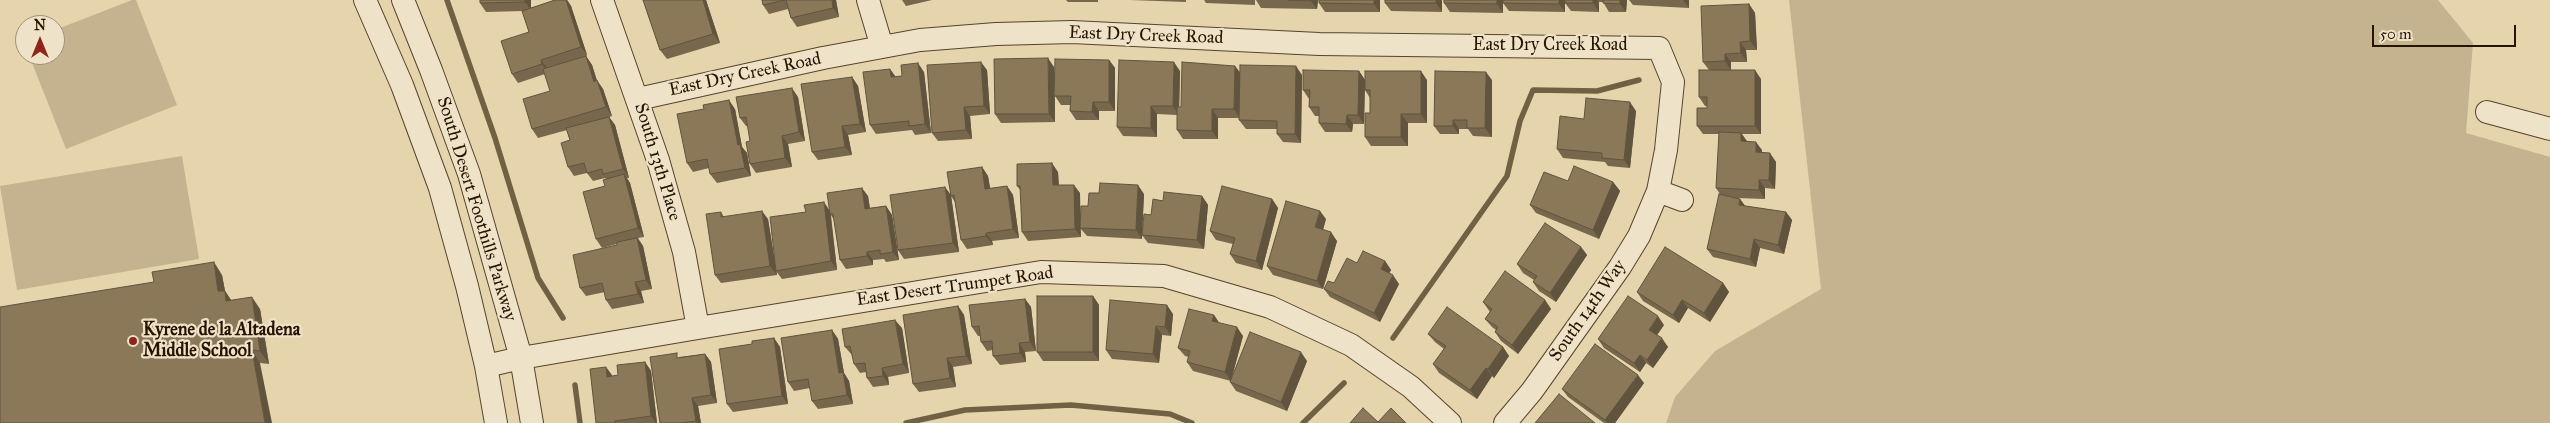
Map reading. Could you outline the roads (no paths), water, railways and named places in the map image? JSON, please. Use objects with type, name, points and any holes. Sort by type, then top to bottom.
[{"type":"street","name":"South Desert Foothills Parkway","points":[[365,0],[402,85],[440,188],[467,286],[486,366],[496,423]]},
{"type":"street","name":"South Desert Foothills Parkway","points":[[403,0],[432,70],[469,174],[521,358],[532,423]]},
{"type":"street","name":"South 13th Place","points":[[602,0],[638,99],[684,252],[698,328]]},
{"type":"street","points":[[868,0],[882,47]]},
{"type":"street","name":"East Dry Creek Road","points":[[638,99],[920,40],[1072,32],[1319,44],[1659,48]]},
{"type":"street","name":"South 14th Way","points":[[1505,423],[1532,391],[1620,267],[1639,236],[1658,191],[1666,150],[1673,82],[1659,48]]},
{"type":"street","points":[[2487,112],[2550,130]]},
{"type":"street","points":[[1658,191],[1682,200]]},
{"type":"street","name":"East Desert Trumpet Road","points":[[486,366],[521,358],[698,328],[1041,272],[1164,276],[1270,307],[1351,345],[1411,387],[1450,423]]},
{"type":"waterway","points":[[447,0],[495,138],[538,278],[563,318]]},
{"type":"waterway","points":[[1393,338],[1507,176],[1520,121],[1533,90],[1597,91],[1639,80]]},
{"type":"waterway","points":[[1303,423],[1344,383]]},
{"type":"waterway","points":[[575,385],[580,423]]},
{"type":"waterway","points":[[906,423],[965,410],[1071,405],[1170,414],[1192,423]]},
{"type":"place","name":"Kyrene de la Altadena Middle School","points":[[133,341]]}]
